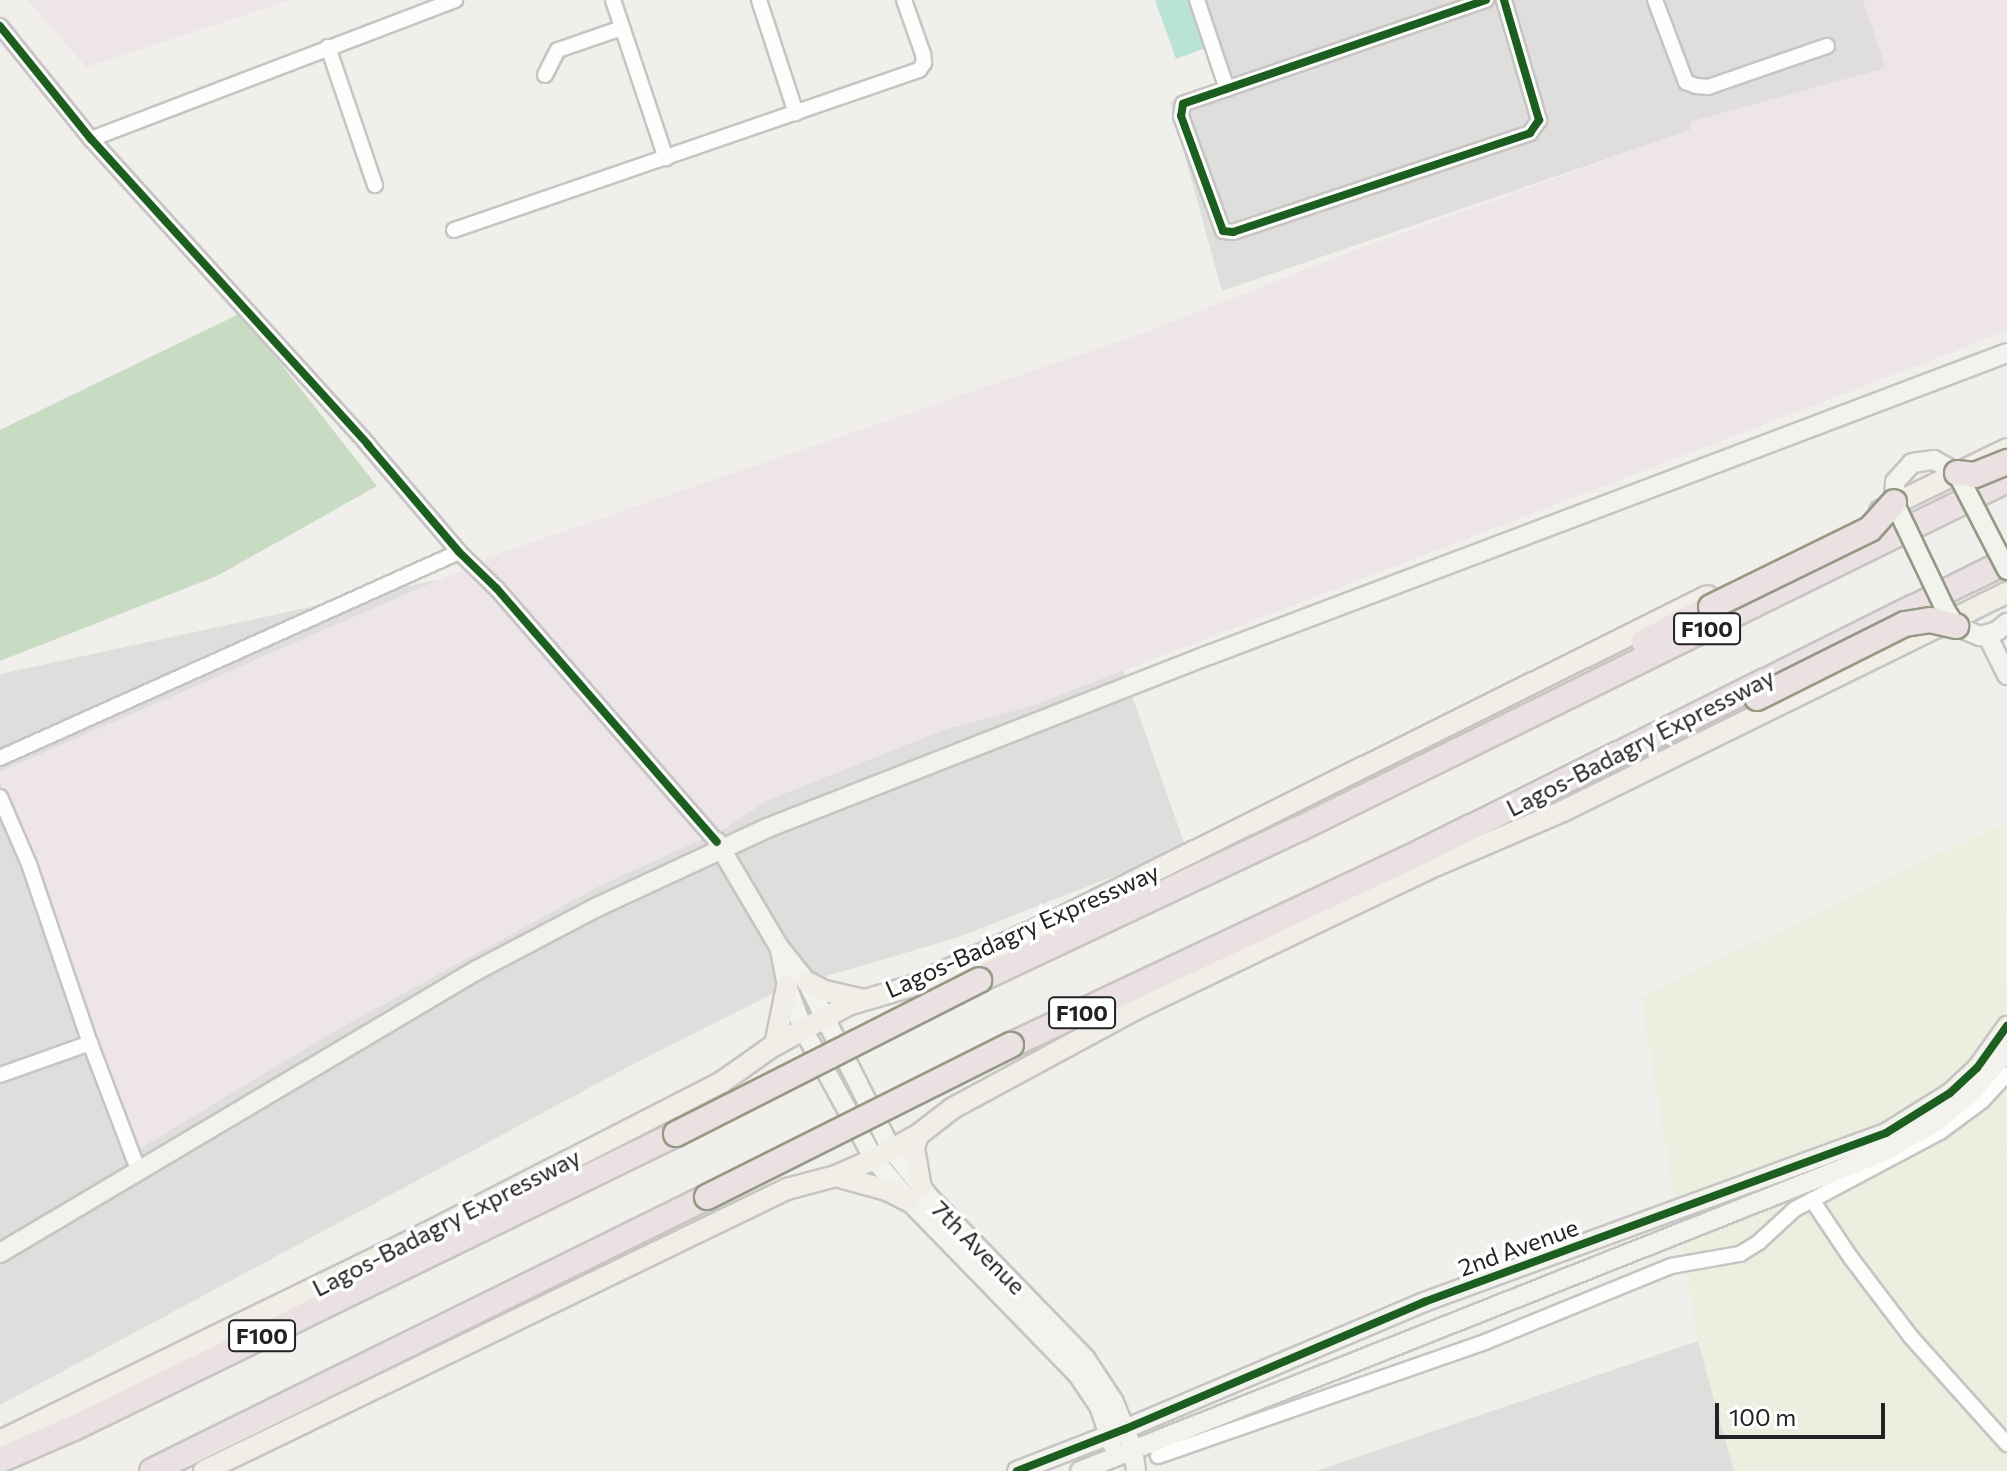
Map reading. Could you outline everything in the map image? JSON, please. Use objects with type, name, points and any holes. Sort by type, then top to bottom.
[{"type":"highway","points":[[1957,473],[1975,475],[2007,462]]},
{"type":"highway","name":"Lagos-Badagry Expressway","points":[[0,1460],[74,1428],[676,1134],[979,980],[2007,480]]},
{"type":"highway","points":[[1405,775],[1531,702],[1711,607],[1870,529],[1894,502]]},
{"type":"highway","name":"Lagos-Badagry Expressway","points":[[152,1471],[1011,1045],[1419,853],[2007,561]]},
{"type":"highway","points":[[1419,853],[1545,800],[1905,624],[1930,620],[1956,626]]},
{"type":"main road","points":[[0,1243],[138,1167],[477,970],[719,846],[1208,649],[2007,344]]},
{"type":"main road","points":[[719,846],[1209,655],[2007,353]]},
{"type":"main road","name":"Lagos-Badagry Expressway","points":[[0,1441],[524,1184],[722,1082],[775,1045],[861,999],[912,986],[1046,925],[1427,733],[2007,449]]},
{"type":"main road","points":[[2007,570],[1957,473],[1934,460],[1912,463],[1895,482],[1894,502],[1956,626],[1972,635],[2001,630],[2007,675]]},
{"type":"main road","name":"Lagos-Badagry Expressway","points":[[204,1471],[787,1189],[836,1176],[882,1154],[918,1135],[953,1108],[1134,1010],[1437,865],[1563,811],[2007,593]]},
{"type":"main road","points":[[719,846],[779,947],[797,984],[825,1017],[882,1154]]},
{"type":"main road","points":[[797,984],[861,999]]},
{"type":"main road","points":[[797,984],[803,1029],[882,1154]]},
{"type":"main road","points":[[775,1045],[797,984]]},
{"type":"main road","name":"2nd Avenue","points":[[1017,1471],[1424,1302],[1886,1133],[1950,1093],[1977,1068],[2007,1026]]},
{"type":"main road","name":"2nd Avenue","points":[[1080,1471],[1126,1459],[1884,1152],[1936,1122],[1973,1091],[2007,1051]]},
{"type":"main road","points":[[836,1176],[915,1194],[914,1148],[918,1135]]},
{"type":"main road","name":"7th Avenue","points":[[882,1154],[915,1194],[1085,1358],[1114,1402],[1117,1432],[1126,1459]]},
{"type":"main road","points":[[0,1253],[138,1167]]},
{"type":"main road","points":[[1126,1459],[1136,1471]]},
{"type":"street","points":[[91,139],[455,0]]},
{"type":"street","points":[[613,0],[666,158]]},
{"type":"street","points":[[759,0],[796,113]]},
{"type":"street","points":[[454,230],[919,70],[924,63],[923,54],[904,0]]},
{"type":"street","points":[[1197,0],[1227,89]]},
{"type":"street","points":[[1486,0],[1183,104],[1181,116],[1223,231],[1233,232],[1530,133],[1539,120],[1504,0]]},
{"type":"street","points":[[1655,0],[1686,82],[1696,86],[1708,87],[1827,46]]},
{"type":"street","points":[[0,26],[91,139],[368,445],[459,552],[497,589],[719,846]]},
{"type":"street","points":[[545,75],[558,50],[622,28]]},
{"type":"street","points":[[328,47],[375,185]]},
{"type":"street","points":[[0,758],[459,552]]},
{"type":"street","points":[[0,797],[29,864],[90,1043],[138,1167]]},
{"type":"street","points":[[0,1075],[90,1043]]},
{"type":"street","points":[[1158,1456],[1485,1342],[1671,1266],[1740,1254],[1795,1209],[1940,1132],[1982,1101],[2007,1074]]},
{"type":"street","points":[[1812,1200],[1911,1337],[2007,1444]]},
{"type":"shaded area","points":[[28,0],[291,0],[86,67]]},
{"type":"shaded area","points":[[1190,0],[1863,0],[1887,68],[1690,122],[1691,130],[1222,291],[1170,102],[1217,87]]},
{"type":"shaded area","points":[[1863,0],[2007,0],[2007,331],[1031,706],[943,730],[768,800],[723,829],[599,886],[331,1033],[129,1155],[34,866],[0,782],[0,772],[503,552],[1144,333],[1350,252],[1690,130],[1690,122],[1886,68]]},
{"type":"shaded area","points":[[441,579],[0,772],[0,674]]},
{"type":"shaded area","points":[[1123,670],[1186,848],[956,938],[782,989],[639,1061],[0,1405],[0,782],[34,866],[129,1155],[331,1033],[599,886],[723,829],[768,800],[943,730],[1031,706]]},
{"type":"shaded area","points":[[2004,823],[2007,1471],[1734,1471],[1698,1341],[1641,997]]},
{"type":"shaded area","points":[[1698,1341],[1734,1471],[1316,1471]]},
{"type":"green space","points":[[1155,0],[1188,0],[1205,48],[1176,59]]},
{"type":"green space","points":[[241,313],[377,486],[217,576],[0,661],[0,430]]},
{"type":"cycle path","points":[[1486,0],[1183,104],[1181,116],[1223,231],[1233,232],[1530,133],[1539,120],[1504,0]]},
{"type":"cycle path","points":[[0,26],[91,139],[368,445],[459,552],[497,589],[717,842]]},
{"type":"cycle path","points":[[1017,1471],[1125,1429],[1424,1302],[1886,1133],[1950,1093],[1977,1068],[2007,1026]]}]
